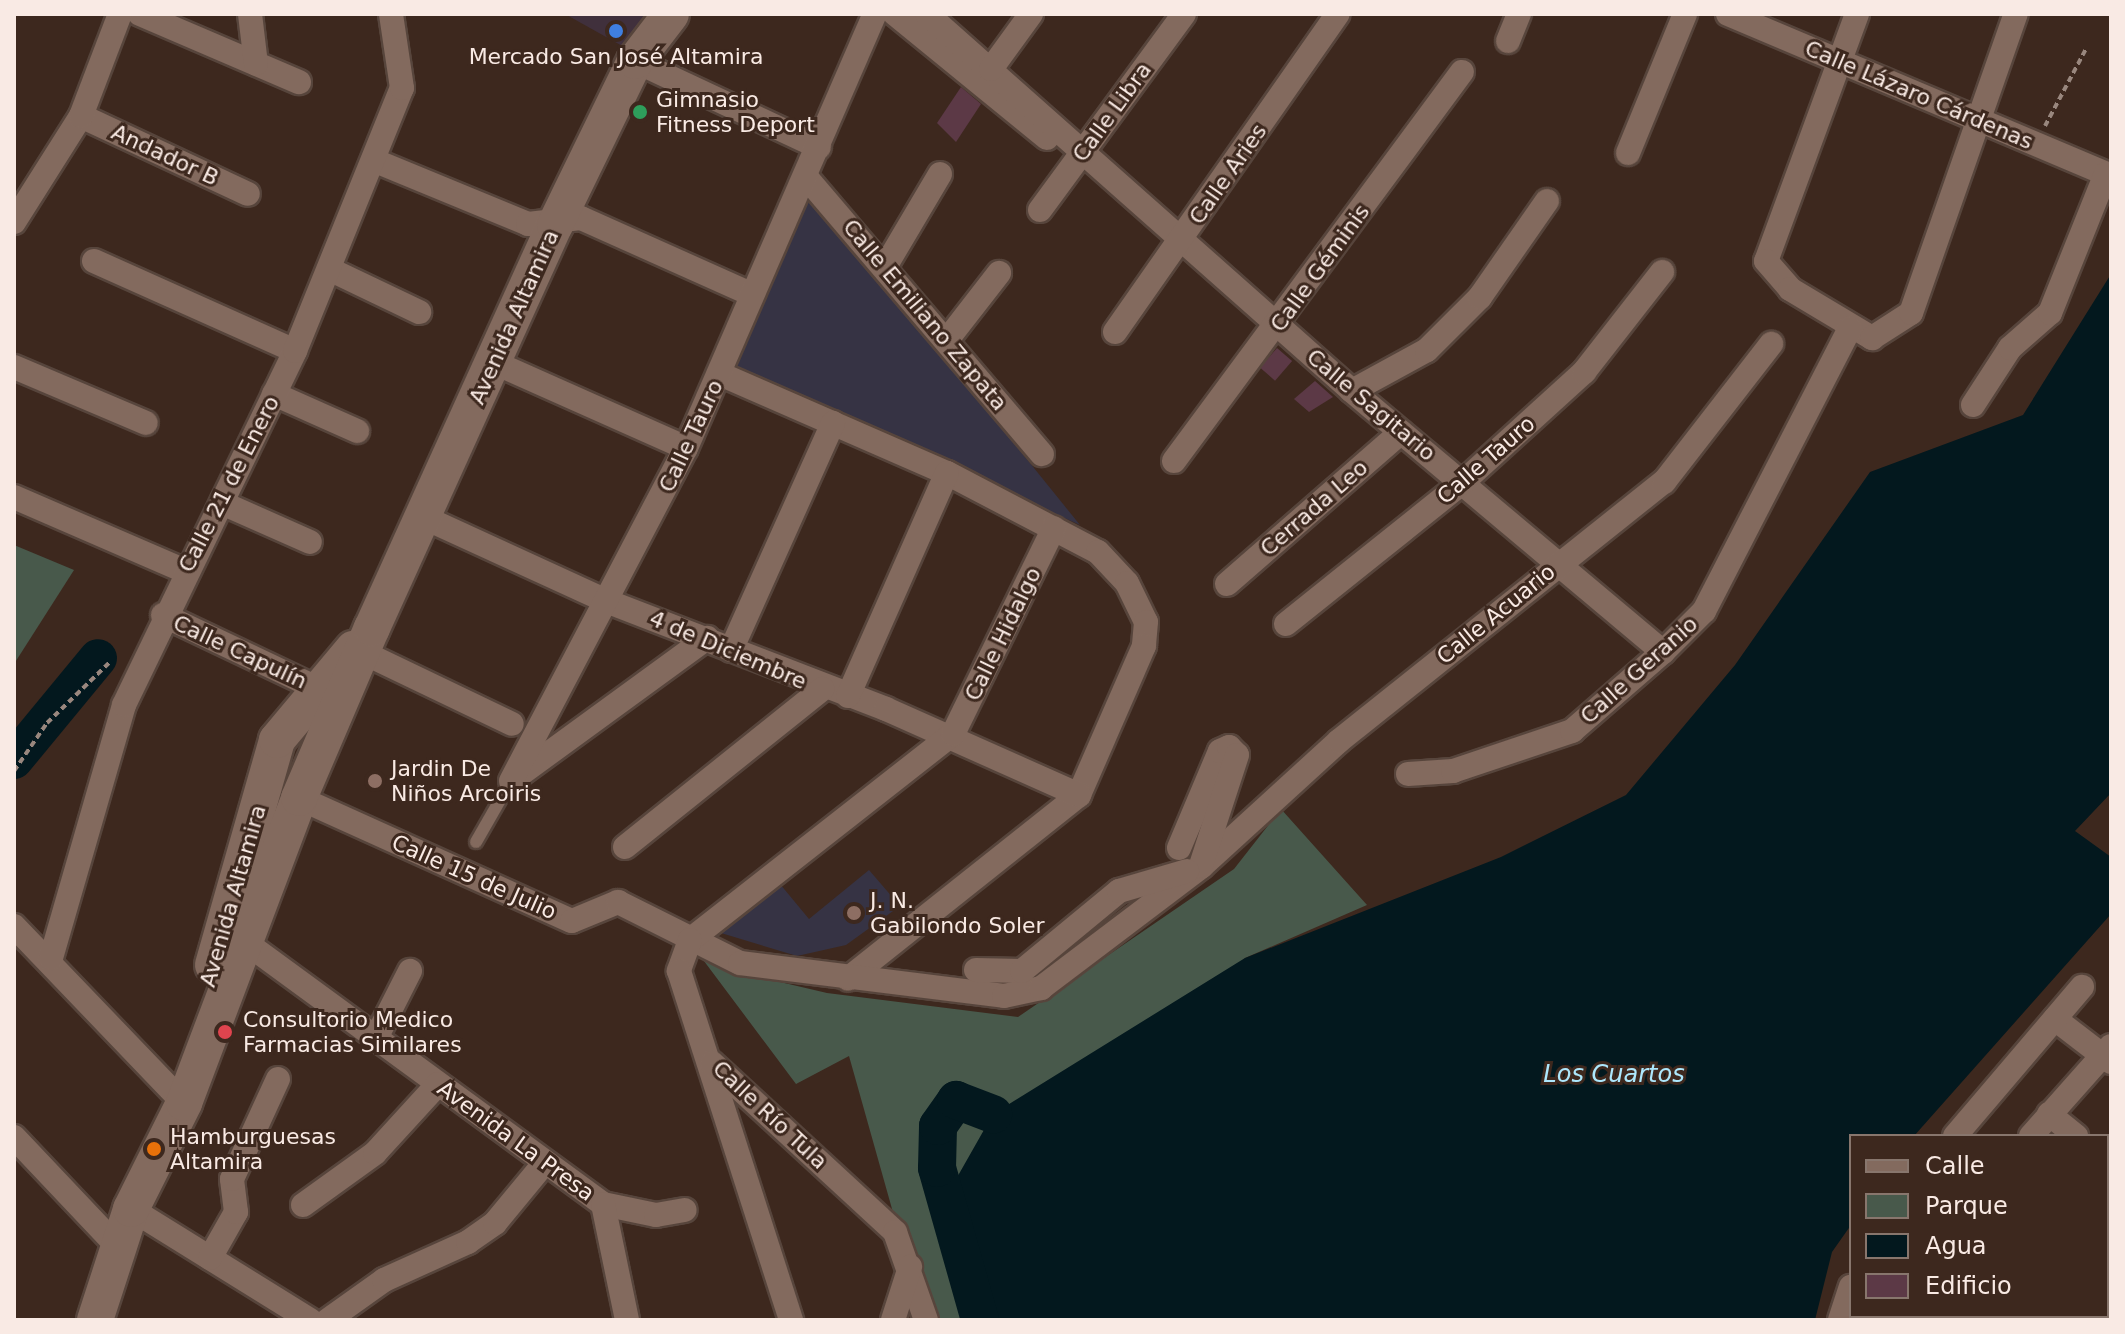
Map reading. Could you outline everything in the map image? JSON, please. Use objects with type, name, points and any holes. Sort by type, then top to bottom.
[{"type":"street","points":[[14,222],[81,116],[120,14]]},
{"type":"street","points":[[140,14],[299,82]]},
{"type":"street","points":[[250,14],[256,64]]},
{"type":"street","name":"Calle 21 de Enero","points":[[51,958],[124,705],[163,615],[222,503],[295,351],[402,88],[391,14]]},
{"type":"street","name":"Avenida Altamira","points":[[95,1320],[131,1209],[184,1103],[299,798],[367,640],[555,225],[635,61],[671,14]]},
{"type":"street","name":"Calle Tauro","points":[[511,781],[609,602],[686,448],[875,14]]},
{"type":"street","name":"Calle Sagitario","points":[[895,14],[1061,150],[1081,156]]},
{"type":"street","name":"Calle Sagitario","points":[[927,14],[1072,139],[1081,156],[1352,391],[1663,652]]},
{"type":"street","points":[[985,63],[1010,14]]},
{"type":"street","points":[[985,63],[1031,14]]},
{"type":"street","name":"Calle Libra","points":[[1040,210],[1184,14]]},
{"type":"street","name":"Calle Aries","points":[[1115,332],[1338,14]]},
{"type":"street","points":[[1508,41],[1519,14]]},
{"type":"street","points":[[1628,153],[1685,14]]},
{"type":"street","name":"Calle Lázaro Cárdenas","points":[[1728,14],[2109,175]]},
{"type":"street","points":[[1857,14],[1841,63],[1768,246],[1766,261],[1790,289],[1850,328],[1872,338],[1911,313],[2016,14]]},
{"type":"street","points":[[635,61],[819,147]]},
{"type":"street","name":"Calle Géminis","points":[[1174,461],[1278,326],[1462,72]]},
{"type":"street","name":"Andador B","points":[[81,116],[248,194]]},
{"type":"street","points":[[373,160],[528,224],[555,225],[581,218],[751,294]]},
{"type":"street","points":[[885,267],[940,174]]},
{"type":"street","points":[[1973,405],[2010,348],[2050,313],[2109,175]]},
{"type":"street","name":"Calle Emiliano Zapata","points":[[806,177],[1042,454]]},
{"type":"street","points":[[1352,391],[1427,350],[1480,297],[1547,201]]},
{"type":"street","points":[[94,261],[295,351]]},
{"type":"street","points":[[329,269],[419,312]]},
{"type":"street","name":"Calle Tauro","points":[[1286,624],[1463,482],[1584,372],[1662,272]]},
{"type":"street","points":[[947,340],[999,273]]},
{"type":"street","name":"Calle Geranio","points":[[1408,774],[1453,771],[1572,731],[1663,652],[1704,611],[1850,328]]},
{"type":"street","name":"Calle Acuario","points":[[690,940],[740,963],[848,979],[1004,996],[1041,988],[1201,867],[1339,741],[1664,482],[1771,344]]},
{"type":"street","points":[[493,362],[686,448]]},
{"type":"street","points":[[14,367],[146,423]]},
{"type":"street","points":[[720,374],[947,473],[1098,552],[1127,583],[1146,622],[1144,646],[1079,795],[848,979]]},
{"type":"street","points":[[274,394],[357,431]]},
{"type":"street","points":[[731,650],[833,423]]},
{"type":"street","name":"Cerrada Leo","points":[[1227,584],[1401,432]]},
{"type":"street","points":[[947,473],[848,696],[1079,795]]},
{"type":"street","points":[[14,497],[185,571]]},
{"type":"street","points":[[222,503],[310,542]]},
{"type":"street","name":"4 de Diciembre","points":[[423,517],[609,602],[707,638],[822,689],[848,696]]},
{"type":"street","name":"Calle Hidalgo","points":[[948,739],[1054,528]]},
{"type":"street","name":"Calle Capulín","points":[[163,615],[317,688]]},
{"type":"street","points":[[511,781],[707,638]]},
{"type":"street","points":[[367,640],[512,724]]},
{"type":"street","name":"Avenida Altamira","points":[[184,1103],[199,1009],[277,740],[317,688],[367,640]]},
{"type":"street","points":[[625,847],[822,689]]},
{"type":"street","points":[[690,940],[948,739]]},
{"type":"street","points":[[976,970],[1022,971],[1119,891],[1201,867],[1237,755],[1229,747],[1220,751],[1179,848]]},
{"type":"street","name":"Calle 15 de Julio","points":[[299,798],[572,921],[618,902],[690,940]]},
{"type":"street","points":[[14,926],[51,958],[184,1103]]},
{"type":"street","name":"Calle Río Tula","points":[[690,940],[679,971],[710,1061],[895,1232],[910,1267],[926,1320]]},
{"type":"street","name":"Avenida La Presa","points":[[245,942],[377,1036],[543,1165],[603,1204],[656,1215],[685,1210]]},
{"type":"street","points":[[377,1036],[410,971]]},
{"type":"street","points":[[1957,1134],[2082,987]]},
{"type":"street","points":[[2033,1134],[2108,1054],[2055,1019]]},
{"type":"street","points":[[710,1061],[791,1320]]},
{"type":"street","points":[[210,1258],[236,1212],[232,1179],[278,1079]]},
{"type":"street","points":[[303,1205],[375,1153],[438,1084]]},
{"type":"street","points":[[2049,1114],[2074,1134]]},
{"type":"street","points":[[14,1137],[118,1247]]},
{"type":"street","points":[[328,1320],[384,1280],[442,1253],[495,1223],[543,1165]]},
{"type":"street","points":[[603,1204],[627,1320]]},
{"type":"street","points":[[131,1209],[310,1320]]},
{"type":"street","points":[[893,1320],[910,1267]]},
{"type":"street","points":[[1840,1320],[1849,1293]]},
{"type":"lane","name":"Calle Tauro","points":[[476,842],[511,781]]},
{"type":"path","points":[[2036,144],[2087,47]]},
{"type":"path","points":[[14,771],[47,723],[110,662]]},
{"type":"shaded area","name":"Mercado San José Altamira","points":[[565,14],[651,14],[624,47]]},
{"type":"shaded area","points":[[808,188],[1080,525],[730,368]]},
{"type":"shaded area","name":"J. N. Gabilondo Soler","points":[[869,870],[900,906],[846,945],[797,956],[721,933],[780,884],[809,919]]},
{"type":"green space","points":[[14,545],[74,570],[14,664]]},
{"type":"green space","points":[[1281,809],[1367,905],[1245,958],[968,1246],[995,1320],[933,1320],[894,1216],[849,1056],[796,1084],[698,953],[746,974],[827,993],[1018,1017],[1234,869]]},
{"type":"water","name":"Los Cuartos","points":[[2111,274],[2111,793],[2075,831],[2111,857],[2111,914],[1916,1134],[1849,1134],[1849,1228],[1832,1252],[1815,1320],[995,1320],[951,1188],[993,1114],[1245,958],[1501,857],[1626,795],[1735,665],[1870,472],[2023,415]]},
{"type":"building","points":[[961,87],[981,104],[956,142],[937,123]]},
{"type":"building","points":[[1277,348],[1292,361],[1275,381],[1260,368]]},
{"type":"building","points":[[1315,381],[1333,397],[1309,412],[1294,399]]},
{"type":"waterway","points":[[14,760],[98,658]]},
{"type":"waterway","points":[[980,1320],[937,1168],[938,1126],[956,1100],[993,1114]]},
{"type":"place","name":"Mercado San José Altamira","points":[[616,31]]},
{"type":"place","name":"Gimnasio Fitness Deport","points":[[640,112]]},
{"type":"place","name":"Jardin De Niños Arcoiris","points":[[375,781]]},
{"type":"place","name":"J. N. Gabilondo Soler","points":[[854,913]]},
{"type":"place","name":"Consultorio Medico Farmacias Similares","points":[[225,1032]]},
{"type":"place","name":"Hamburguesas Altamira","points":[[154,1149]]}]
